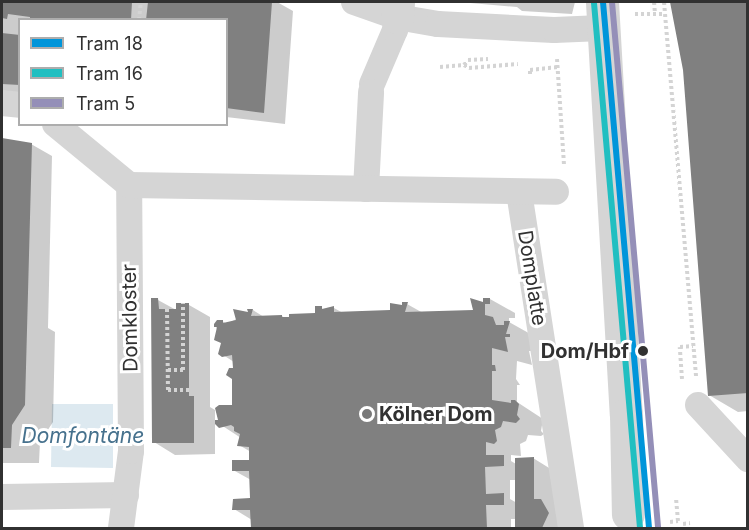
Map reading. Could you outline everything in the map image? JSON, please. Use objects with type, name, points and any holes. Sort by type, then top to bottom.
[{"type":"street","points":[[354,2],[397,9],[461,25],[554,30],[602,15],[626,414],[628,514]]},
{"type":"street","points":[[366,189],[372,88],[395,30],[397,9]]},
{"type":"street","points":[[2,104],[18,105]]},
{"type":"street","points":[[57,126],[129,185],[556,192]]},
{"type":"street","name":"Domkloster","points":[[122,528],[131,451],[129,185]]},
{"type":"street","name":"Domplatte","points":[[519,192],[569,517]]},
{"type":"street","points":[[691,397],[747,459]]},
{"type":"street","name":"Domplatte","points":[[569,517],[578,505],[586,487]]},
{"type":"street","points":[[2,496],[126,495]]},
{"type":"path","points":[[139,18],[141,2]]},
{"type":"path","points":[[654,2],[655,14],[665,14]]},
{"type":"path","points":[[664,2],[693,346],[691,397]]},
{"type":"path","points":[[464,65],[468,60]]},
{"type":"path","points":[[440,67],[464,65],[469,68],[518,64]]},
{"type":"path","points":[[530,74],[530,70],[558,67]]},
{"type":"path","points":[[558,79],[564,162]]},
{"type":"path","points":[[168,370],[183,370],[183,303]]},
{"type":"path","points":[[167,309],[168,390],[189,390]]},
{"type":"path","points":[[691,397],[680,347],[693,346]]},
{"type":"path","points":[[172,390],[172,396]]},
{"type":"path","points":[[670,522],[678,521],[676,497]]},
{"type":"path","points":[[682,524],[690,523]]},
{"type":"water","name":"Domfontäne","points":[[52,404],[113,404],[113,468],[51,467]]},
{"type":"building","points":[[2,2],[132,2],[131,18],[30,18],[8,14],[7,19],[2,18]]},
{"type":"building","points":[[148,2],[272,2],[264,113],[228,108],[228,18],[146,18]]},
{"type":"building","points":[[670,2],[748,2],[748,393],[708,396],[683,70]]},
{"type":"building","points":[[2,33],[18,35],[18,85],[2,84]]},
{"type":"building","points":[[2,138],[32,143],[25,405],[12,425],[11,448],[2,448]]},
{"type":"building","points":[[151,298],[158,298],[159,309],[176,309],[176,303],[189,303],[189,396],[194,396],[194,443],[152,443]]},
{"type":"building","name":"Kölner Dom","points":[[470,298],[483,302],[483,298],[490,298],[490,304],[485,304],[485,315],[493,317],[496,325],[504,325],[504,321],[510,321],[506,334],[510,334],[510,337],[505,337],[508,352],[492,348],[492,365],[495,365],[496,371],[492,371],[492,400],[511,403],[511,400],[515,400],[519,404],[517,415],[520,419],[516,423],[503,421],[501,427],[495,430],[497,441],[494,444],[486,442],[486,455],[504,455],[504,466],[485,467],[486,494],[504,493],[504,505],[486,505],[487,528],[251,528],[250,510],[232,510],[233,499],[250,498],[249,471],[232,471],[232,460],[249,460],[249,447],[237,446],[240,434],[234,431],[234,427],[231,425],[219,428],[215,424],[215,420],[218,420],[215,408],[219,405],[232,405],[232,379],[226,375],[229,368],[233,368],[232,355],[222,357],[218,354],[221,343],[214,340],[217,327],[214,327],[214,324],[217,320],[223,320],[223,323],[236,320],[233,309],[248,312],[247,309],[253,309],[251,316],[282,315],[282,317],[289,317],[289,314],[315,313],[315,306],[322,306],[322,309],[334,306],[334,312],[390,310],[390,303],[402,305],[402,302],[408,302],[405,312],[473,310]]},
{"type":"building","points":[[534,457],[534,499],[541,499],[549,513],[542,528],[515,528],[515,458]]},
{"type":"tram line","name":"18","points":[[603,2],[649,528]]},
{"type":"tram line","name":"5","points":[[612,2],[658,527]]},
{"type":"tram line","name":"16","points":[[594,3],[640,528]]},
{"type":"place","name":"Dom/Hbf","points":[[643,351]]},
{"type":"place","name":"Kölner Dom","points":[[367,414]]}]
